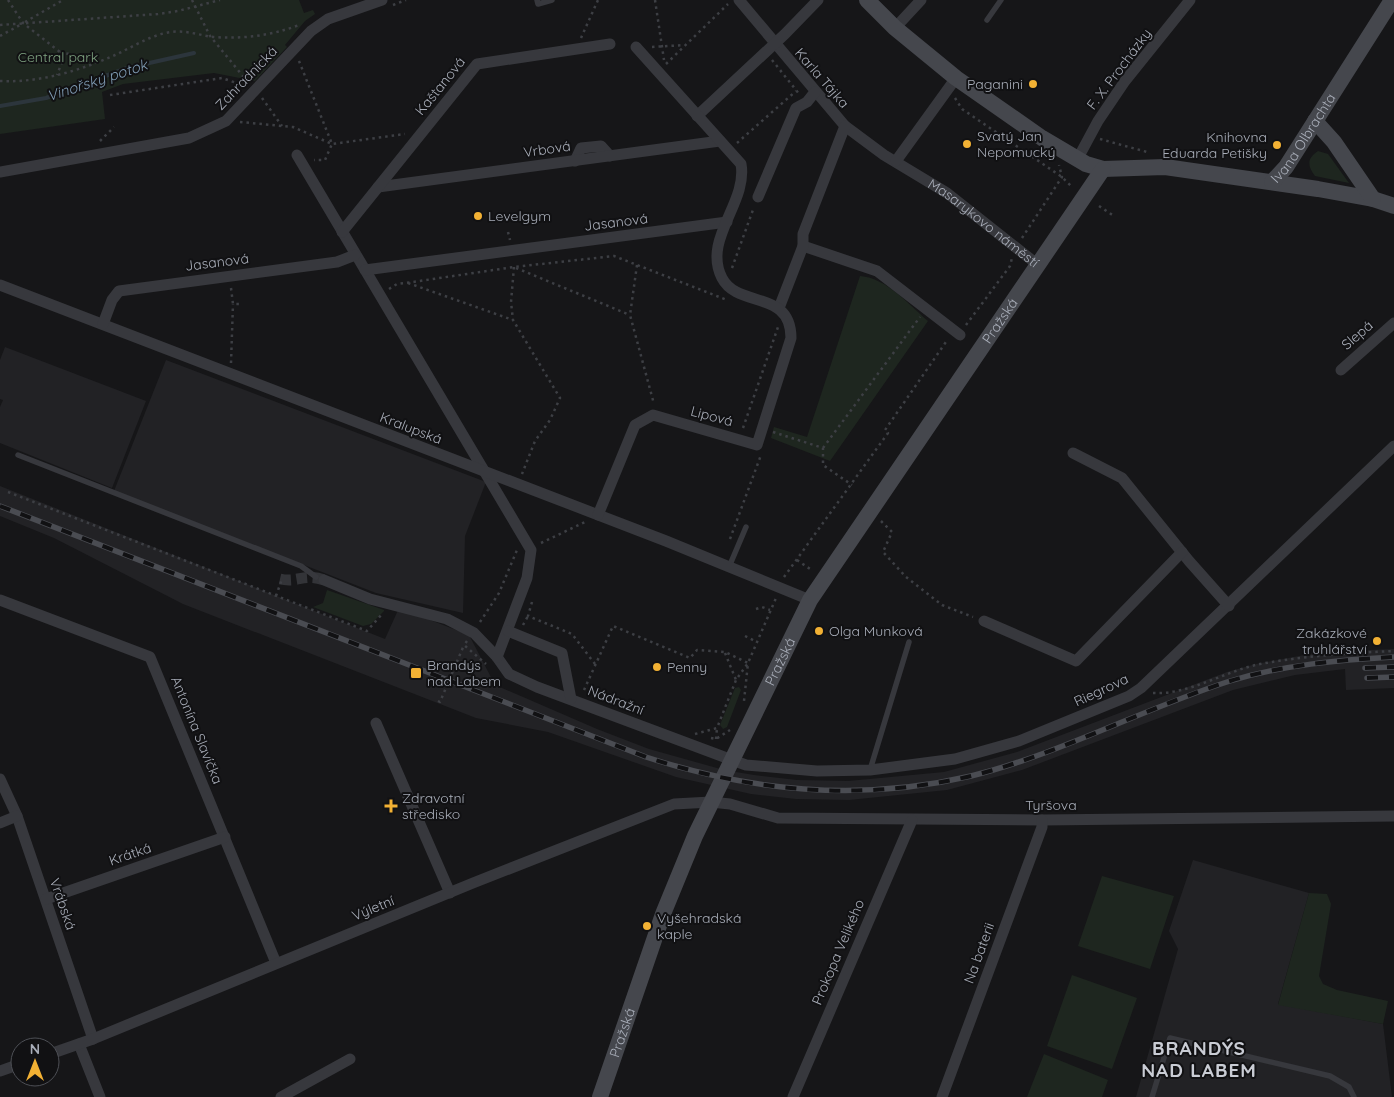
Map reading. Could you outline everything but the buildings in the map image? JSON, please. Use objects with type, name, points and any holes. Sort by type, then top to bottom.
[{"type":"main road","points":[[867,0],[949,78],[1020,124],[1069,161],[1103,169]]},
{"type":"main road","name":"Ivana Olbrachta","points":[[1103,169],[1165,167],[1272,182],[1286,167],[1392,0]]},
{"type":"main road","points":[[1315,122],[1334,142],[1373,199]]},
{"type":"main road","name":"Masarykovo náměstí","points":[[1038,265],[1103,169]]},
{"type":"main road","points":[[1272,182],[1373,199],[1394,206]]},
{"type":"main road","name":"Pražská","points":[[600,1097],[663,914],[711,802],[810,600],[1038,265]]},
{"type":"street","name":"Zahradnická","points":[[0,172],[189,138],[226,122],[311,31],[328,19],[382,0]]},
{"type":"street","points":[[697,116],[818,0]]},
{"type":"street","points":[[895,28],[921,0]]},
{"type":"street","name":"F. X. Procházky","points":[[1069,161],[1091,136],[1125,81],[1190,0]]},
{"type":"street","name":"Karla Tájka","points":[[733,2],[774,44],[845,126],[896,161]]},
{"type":"street","name":"Kaštanová","points":[[342,232],[477,64],[610,44]]},
{"type":"street","points":[[636,46],[661,68],[697,116],[740,164],[743,176],[718,243],[716,262],[726,284],[731,289],[779,308],[787,316],[791,325],[791,338],[757,445]]},
{"type":"street","points":[[896,161],[949,78]]},
{"type":"street","points":[[758,197],[796,108],[807,102],[815,92]]},
{"type":"street","points":[[779,308],[803,246],[803,234],[845,126]]},
{"type":"street","name":"Vrbová","points":[[378,187],[720,141]]},
{"type":"street","points":[[298,158],[531,550],[527,578],[512,632],[497,657]]},
{"type":"street","name":"Masarykovo náměstí","points":[[896,161],[947,193],[1038,265]]},
{"type":"street","name":"Jasanová","points":[[365,270],[726,222]]},
{"type":"street","points":[[803,246],[877,271],[960,335]]},
{"type":"street","name":"Jasanová","points":[[103,324],[112,300],[119,291],[337,262],[355,255]]},
{"type":"street","name":"Kralupská","points":[[0,285],[460,464],[484,471],[598,515],[810,600]]},
{"type":"street","name":"Slepá","points":[[1341,370],[1394,323]]},
{"type":"street","points":[[598,515],[635,425],[653,415]]},
{"type":"street","name":"Lipová","points":[[653,415],[757,445]]},
{"type":"street","name":"Riegrova","points":[[732,760],[746,765],[817,772],[870,770],[955,759],[1019,741],[1129,696],[1141,688],[1229,606],[1394,446]]},
{"type":"street","points":[[1072,453],[1122,478],[1229,606]]},
{"type":"street","points":[[984,621],[1076,661],[1182,552]]},
{"type":"street","name":"Nádražní","points":[[320,579],[370,599],[447,619],[474,632],[497,657],[509,674],[571,700],[732,760]]},
{"type":"street","name":"Antonína Slavíčka","points":[[0,600],[150,657],[276,963]]},
{"type":"street","points":[[512,632],[562,653],[570,686],[571,700]]},
{"type":"street","points":[[376,723],[450,893]]},
{"type":"street","name":"Vrábská","points":[[0,779],[17,816],[93,1039]]},
{"type":"street","name":"Výletní","points":[[60,1051],[93,1039],[276,963],[674,804],[711,802]]},
{"type":"street","name":"Tyršova","points":[[711,802],[730,804],[778,818],[1042,820],[1394,816]]},
{"type":"street","points":[[0,823],[17,816]]},
{"type":"street","name":"Prokopa Velikého","points":[[793,1097],[912,820]]},
{"type":"street","name":"Na baterii","points":[[942,1097],[1042,827],[1042,820]]},
{"type":"street","name":"Krátká","points":[[46,899],[224,837]]},
{"type":"street","points":[[79,1044],[100,1097]]},
{"type":"street","points":[[281,1097],[350,1059]]},
{"type":"lane","points":[[537,0],[538,4],[552,0]]},
{"type":"lane","points":[[987,20],[1001,0]]},
{"type":"lane","points":[[18,456],[301,566],[320,579]]},
{"type":"lane","points":[[729,567],[746,527]]},
{"type":"lane","points":[[870,770],[909,642]]},
{"type":"lane","points":[[1152,1097],[1170,1038],[1330,1076],[1349,1087],[1354,1097]]},
{"type":"path","points":[[8,0],[23,23],[60,52],[98,61]]},
{"type":"path","points":[[0,36],[63,0]]},
{"type":"path","points":[[192,0],[210,36],[282,126]]},
{"type":"path","points":[[0,24],[133,16],[196,7],[220,0]]},
{"type":"path","points":[[574,50],[588,25],[598,0]]},
{"type":"path","points":[[655,0],[661,68]]},
{"type":"path","points":[[661,68],[733,2]]},
{"type":"path","points":[[0,81],[30,80],[57,75],[98,61],[161,34],[178,32],[210,36],[263,36],[302,24]]},
{"type":"path","points":[[296,47],[332,144],[325,160],[298,158]]},
{"type":"path","points":[[57,75],[62,62],[60,52]]},
{"type":"path","points":[[110,95],[222,78],[230,79],[255,91]]},
{"type":"path","points":[[949,78],[962,109],[1062,177],[1071,186]]},
{"type":"path","points":[[728,151],[796,90]]},
{"type":"path","points":[[238,122],[293,127],[332,144],[422,132]]},
{"type":"path","points":[[100,141],[114,127]]},
{"type":"path","points":[[1091,136],[1154,154]]},
{"type":"path","points":[[784,577],[888,433],[885,430],[951,335],[960,335],[1010,266],[1012,254],[1062,177],[1059,165],[1069,161]]},
{"type":"path","points":[[726,284],[758,197]]},
{"type":"path","points":[[1099,206],[1114,216]]},
{"type":"path","points":[[508,232],[514,267],[511,302],[513,320],[560,398],[550,420],[535,441],[520,477]]},
{"type":"path","points":[[388,290],[397,284],[514,267],[614,256],[735,304]]},
{"type":"path","points":[[636,265],[630,315],[654,404],[653,415]]},
{"type":"path","points":[[514,267],[630,315]]},
{"type":"path","points":[[229,276],[233,304],[230,366]]},
{"type":"path","points":[[406,283],[513,320]]},
{"type":"path","points":[[233,304],[240,304]]},
{"type":"path","points":[[852,485],[823,465],[823,448],[925,309]]},
{"type":"path","points":[[740,439],[780,321]]},
{"type":"path","points":[[762,428],[823,448]]},
{"type":"path","points":[[728,545],[764,449],[757,445]]},
{"type":"path","points":[[8,492],[367,631],[392,604]]},
{"type":"path","points":[[535,546],[598,515]]},
{"type":"path","points":[[881,521],[892,532],[883,552],[906,577],[942,605],[984,621]]},
{"type":"path","points":[[438,701],[440,702],[464,645],[499,593],[518,546]]},
{"type":"path","points":[[276,596],[282,579]]},
{"type":"path","points":[[732,728],[727,734],[716,739],[717,728],[736,680],[748,663],[776,597]]},
{"type":"path","points":[[756,609],[762,607],[770,610]]},
{"type":"path","points":[[512,632],[528,616]]},
{"type":"path","points":[[584,690],[613,626],[690,658],[697,650],[725,652],[748,663]]},
{"type":"path","points":[[745,636],[757,642]]},
{"type":"path","points":[[464,645],[492,669]]},
{"type":"path","points":[[1141,688],[1145,693],[1162,694],[1258,665],[1305,657],[1394,651]]},
{"type":"path","points":[[725,652],[736,680]]},
{"type":"path","points":[[744,704],[748,663]]},
{"type":"path","points":[[439,682],[447,685]]},
{"type":"path","points":[[570,686],[591,693]]},
{"type":"path","points":[[688,736],[717,728]]},
{"type":"shaded area","points":[[5,347],[146,401],[112,488],[0,443],[0,407],[3,400],[0,399],[0,360]]},
{"type":"shaded area","points":[[166,360],[486,482],[465,536],[463,613],[376,593],[114,491]]},
{"type":"shaded area","points":[[0,486],[385,639],[399,608],[469,635],[495,685],[649,749],[724,770],[754,775],[797,780],[848,781],[944,772],[1017,752],[1227,672],[1256,664],[1320,652],[1394,649],[1394,688],[1346,690],[1345,669],[1295,675],[1233,690],[1022,770],[947,790],[849,800],[796,799],[751,794],[676,777],[548,732],[476,718],[183,604],[54,538],[0,516]]},
{"type":"shaded area","points":[[1193,860],[1309,893],[1278,1004],[1383,1024],[1392,1097],[1136,1097],[1178,949],[1169,931]]},
{"type":"green space","name":"Central park","points":[[0,0],[299,0],[304,13],[313,10],[315,14],[305,21],[285,45],[287,47],[255,81],[214,73],[123,84],[102,92],[105,119],[0,134]]},
{"type":"green space","points":[[1318,151],[1328,154],[1349,183],[1315,176],[1309,162]]},
{"type":"green space","points":[[860,276],[870,278],[888,287],[928,321],[830,461],[771,438],[774,427],[807,437]]},
{"type":"green space","points":[[327,590],[384,611],[371,624],[363,626],[313,607],[323,603]]},
{"type":"green space","points":[[739,687],[741,690],[727,727],[723,729],[720,725],[735,688]]},
{"type":"green space","points":[[1102,876],[1174,896],[1150,969],[1078,946]]},
{"type":"green space","points":[[1309,893],[1327,894],[1331,904],[1319,976],[1323,984],[1337,990],[1388,1001],[1383,1024],[1278,1005]]},
{"type":"green space","points":[[1072,975],[1137,998],[1112,1069],[1047,1046]]},
{"type":"green space","points":[[1044,1054],[1108,1080],[1102,1097],[1027,1097]]},
{"type":"waterway","name":"Vinořský potok","points":[[0,106],[46,98],[127,68],[194,53]]},
{"type":"tunnel","points":[[280,579],[292,580],[311,577],[324,580]]},
{"type":"railway","points":[[0,506],[646,757],[686,769],[767,785],[848,791],[930,784],[971,776],[1037,756],[1197,692],[1250,675],[1311,664],[1394,657]]},
{"type":"railway","points":[[1365,668],[1394,667]]},
{"type":"railway","points":[[1367,678],[1394,677]]},
{"type":"place","name":"Paganini","points":[[1033,84]]},
{"type":"place","name":"Svatý Jan Nepomucký","points":[[967,144]]},
{"type":"place","name":"Knihovna Eduarda Petišky","points":[[1277,145]]},
{"type":"place","name":"Levelgym","points":[[478,216]]},
{"type":"place","name":"Olga Munková","points":[[819,631]]},
{"type":"place","name":"Zakázkové truhlářství","points":[[1377,641]]},
{"type":"place","name":"Penny","points":[[657,667]]},
{"type":"place","name":"Brandýs nad Labem","points":[[416,673]]},
{"type":"place","name":"Zdravotní středisko","points":[[391,806]]},
{"type":"place","name":"Vyšehradská kaple","points":[[647,926]]},
{"type":"district","name":"BRANDÝS NAD LABEM","points":[[1199,1059]]}]
